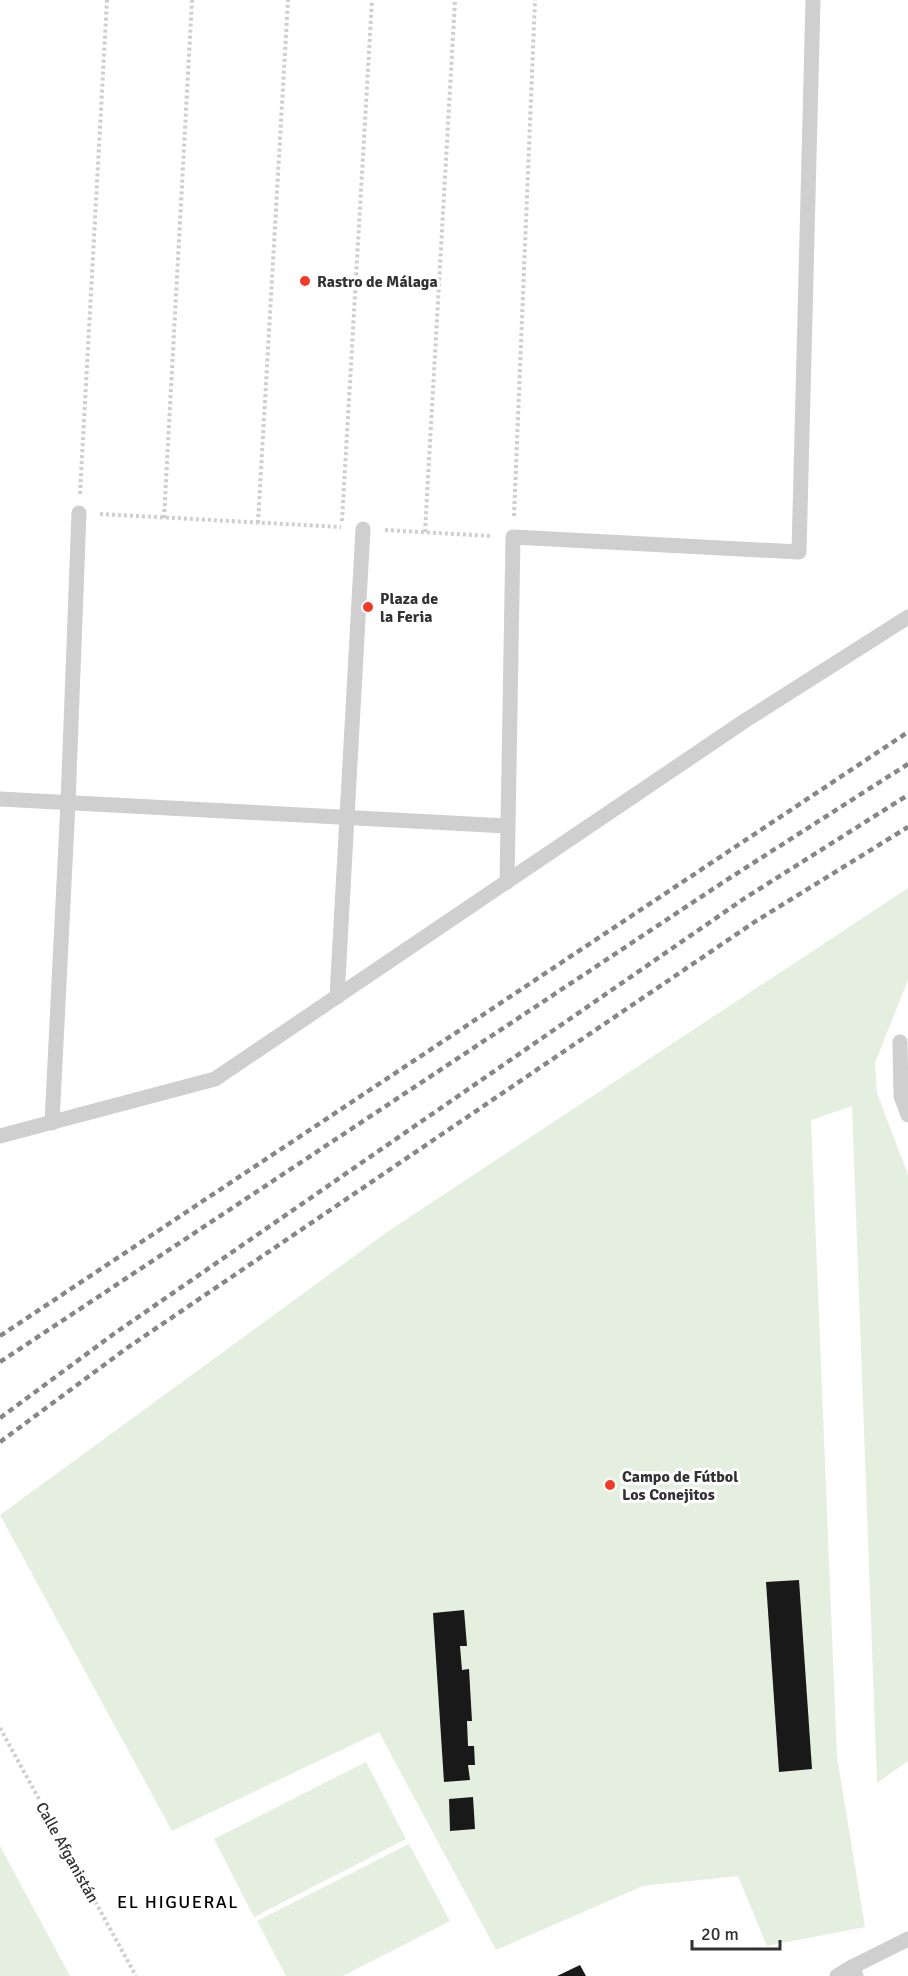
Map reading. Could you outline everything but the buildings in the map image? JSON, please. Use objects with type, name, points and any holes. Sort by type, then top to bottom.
[{"type":"lane","points":[[507,882],[513,537],[799,552],[813,0]]},
{"type":"lane","points":[[52,1123],[68,803],[79,513]]},
{"type":"lane","points":[[337,997],[363,529]]},
{"type":"lane","points":[[0,1136],[215,1079],[746,720],[908,616]]},
{"type":"lane","points":[[0,799],[507,826]]},
{"type":"lane","points":[[900,1042],[901,1096],[908,1116]]},
{"type":"lane","points":[[837,1976],[854,1971],[908,1939]]},
{"type":"path","points":[[107,0],[79,513],[513,537],[535,0]]},
{"type":"path","points":[[164,518],[192,0]]},
{"type":"path","points":[[258,523],[288,0]]},
{"type":"path","points":[[341,528],[372,0]]},
{"type":"path","points":[[424,532],[455,0]]},
{"type":"path","name":"Calle Afganistán","points":[[0,1728],[136,1976]]},
{"type":"green space","name":"Campo de Fútbol Los Conejitos","points":[[908,888],[908,980],[875,1063],[877,1093],[908,1175],[908,1761],[877,1783],[852,1106],[811,1120],[837,1757],[865,1927],[767,1946],[738,1876],[643,1886],[496,1950],[379,1732],[172,1831],[0,1515],[390,1230]]},
{"type":"green space","points":[[366,1762],[406,1839],[254,1917],[214,1839]]},
{"type":"green space","points":[[409,1844],[450,1921],[343,1976],[286,1976],[257,1921]]},
{"type":"green space","points":[[0,1846],[70,1976],[0,1976]]},
{"type":"railway","points":[[0,1336],[908,732]]},
{"type":"railway","points":[[0,1362],[725,881],[908,764]]},
{"type":"railway","points":[[0,1418],[115,1333],[745,898],[908,795]]},
{"type":"railway","points":[[0,1442],[127,1348],[756,921],[908,827]]},
{"type":"place","name":"Rastro de Málaga","points":[[305,281]]},
{"type":"place","name":"Plaza de la Feria","points":[[368,607]]},
{"type":"place","name":"Campo de Fútbol Los Conejitos","points":[[610,1485]]},
{"type":"district","name":"EL HIGUERAL","points":[[178,1902]]}]
